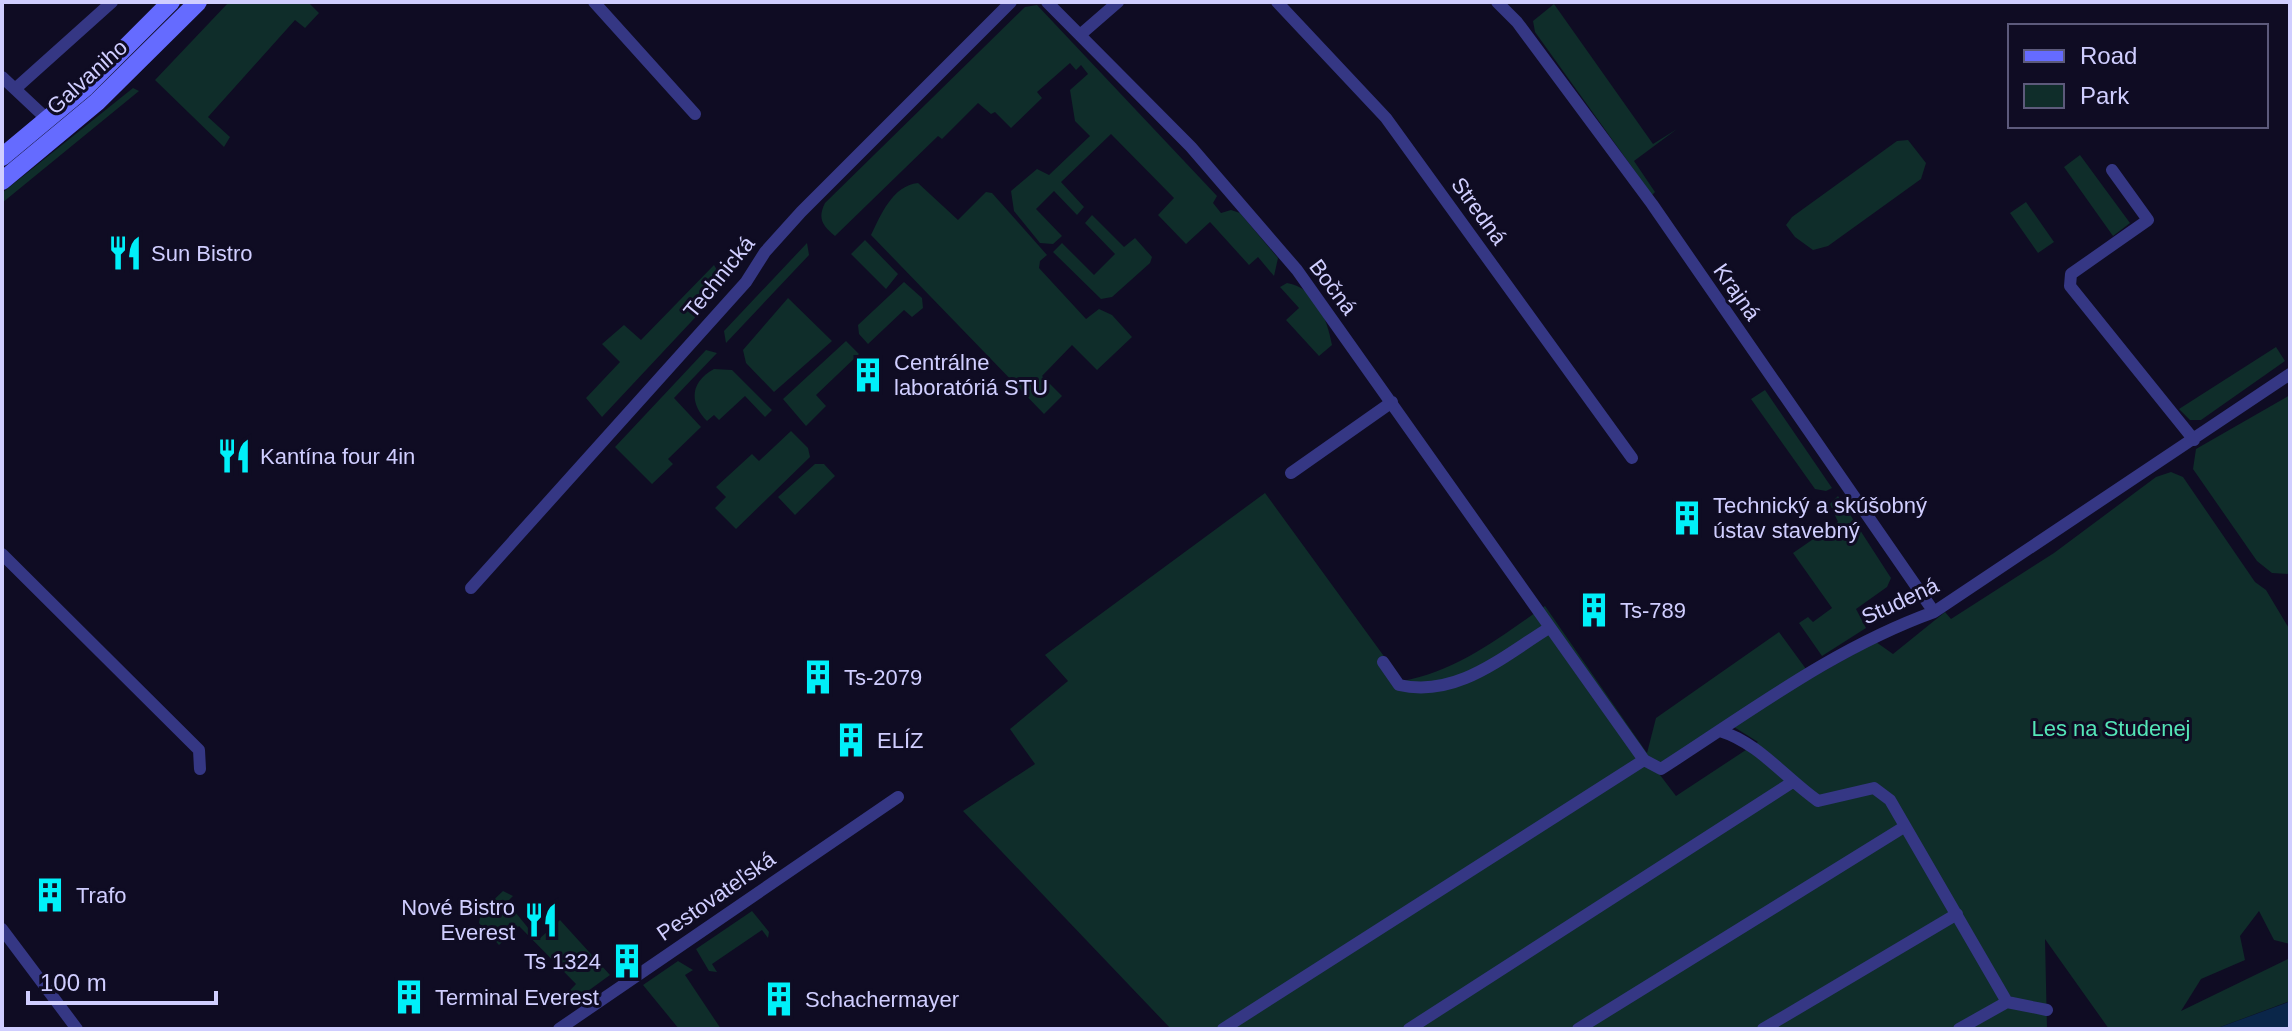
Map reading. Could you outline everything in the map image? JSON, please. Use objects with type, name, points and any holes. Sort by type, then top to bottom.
[{"type":"main road","name":"Galvaniho","points":[[2,157],[48,120],[171,2]]},
{"type":"main road","name":"Galvaniho","points":[[2,181],[97,102],[198,2]]},
{"type":"street","points":[[15,89],[112,2]]},
{"type":"street","points":[[594,2],[695,114]]},
{"type":"street","name":"Technická","points":[[471,588],[746,282],[765,252],[801,212],[1011,2]]},
{"type":"street","name":"Bočná","points":[[1047,2],[1191,147],[1297,270],[1644,760],[1661,769]]},
{"type":"street","points":[[1080,35],[1118,2]]},
{"type":"street","name":"Stredná","points":[[1277,2],[1386,118],[1632,458]]},
{"type":"street","name":"Krajná","points":[[1497,2],[1517,22],[1625,166],[1934,612]]},
{"type":"street","name":"Galvaniho","points":[[2,77],[48,120]]},
{"type":"street","points":[[2112,170],[2148,220],[2071,274],[2070,286],[2194,440]]},
{"type":"street","name":"Studená","points":[[1661,769],[1832,657],[1890,628],[1934,612],[2290,374]]},
{"type":"street","name":"Studená","points":[[2260,396],[2290,383]]},
{"type":"street","points":[[1291,473],[1392,402]]},
{"type":"street","points":[[2,554],[199,750],[200,769]]},
{"type":"street","points":[[1383,662],[1399,685],[1420,689],[1445,687],[1486,667],[1549,628]]},
{"type":"street","points":[[1720,731],[1753,746],[1791,783],[1818,801],[1874,788],[1890,800],[2007,1002]]},
{"type":"street","points":[[1223,1029],[1644,760]]},
{"type":"street","points":[[1409,1029],[1791,783]]},
{"type":"street","name":"Pestovateľská","points":[[559,1029],[898,797]]},
{"type":"street","points":[[1578,1029],[1904,827]]},
{"type":"street","points":[[1763,1029],[1957,914]]},
{"type":"street","points":[[2,929],[77,1029]]},
{"type":"street","points":[[1959,1029],[2007,1002],[2047,1010]]},
{"type":"green space","points":[[229,2],[308,2],[319,13],[305,28],[295,20],[208,117],[230,137],[224,147],[155,80]]},
{"type":"green space","points":[[1554,4],[1653,144],[1677,129],[1634,161],[1655,192],[1652,195],[1535,32],[1533,21]]},
{"type":"green space","points":[[1037,5],[1217,196],[1213,203],[1221,213],[1231,210],[1240,213],[1278,258],[1274,276],[1258,257],[1249,265],[1210,222],[1186,244],[1158,215],[1174,198],[1111,134],[1061,182],[1084,207],[1077,215],[1054,191],[1036,209],[1062,236],[1053,244],[1040,243],[1014,211],[1011,191],[1037,169],[1049,175],[1090,136],[1075,121],[1070,90],[1088,74],[1081,65],[1076,70],[1070,63],[1037,92],[1042,98],[1011,128],[995,112],[991,114],[978,103],[942,139],[938,136],[835,236],[827,229],[821,218],[825,203],[1025,7]]},
{"type":"green space","points":[[133,88],[139,91],[2,203],[2,193]]},
{"type":"green space","points":[[1908,140],[1926,163],[1921,179],[1828,246],[1813,250],[1795,237],[1786,225],[1792,217],[1897,141]]},
{"type":"green space","points":[[2080,155],[2130,223],[2113,236],[2064,167]]},
{"type":"green space","points":[[918,183],[958,220],[986,192],[992,193],[1047,255],[1040,261],[1039,268],[1086,319],[1099,309],[1112,315],[1132,337],[1097,370],[1072,345],[1042,376],[1062,396],[1044,414],[871,235],[894,195]]},
{"type":"green space","points":[[2026,202],[2054,242],[2038,253],[2010,213]]},
{"type":"green space","points":[[1092,215],[1124,247],[1135,238],[1152,257],[1150,263],[1112,297],[1101,299],[1053,252],[1062,243],[1094,275],[1115,254],[1085,223]]},
{"type":"green space","points":[[865,240],[898,274],[886,289],[851,254]]},
{"type":"green space","points":[[807,243],[809,255],[726,343],[724,331]]},
{"type":"green space","points":[[714,265],[722,279],[720,291],[602,417],[586,398],[620,362],[602,344],[624,325],[641,340]]},
{"type":"green space","points":[[904,282],[922,298],[923,308],[912,317],[904,310],[868,344],[859,334],[858,325]]},
{"type":"green space","points":[[1287,283],[1306,291],[1323,315],[1332,345],[1319,356],[1286,320],[1299,308],[1280,287]]},
{"type":"green space","points":[[788,298],[832,341],[774,392],[746,363],[743,350]]},
{"type":"green space","points":[[846,341],[859,354],[816,395],[826,406],[806,426],[783,399]]},
{"type":"green space","points":[[2276,347],[2285,361],[2201,420],[2190,420],[2179,409]]},
{"type":"green space","points":[[706,350],[717,353],[674,398],[701,427],[668,459],[673,464],[652,484],[615,447]]},
{"type":"green space","points":[[714,369],[732,370],[772,410],[765,417],[745,396],[719,420],[714,415],[707,421],[697,407],[695,393],[700,380]]},
{"type":"green space","points":[[1765,390],[1832,488],[1826,491],[1815,489],[1751,399]]},
{"type":"green space","points":[[2290,395],[2290,574],[2272,573],[2257,561],[2193,469],[2196,449]]},
{"type":"green space","points":[[791,431],[808,448],[810,457],[736,529],[715,508],[726,497],[716,487],[752,454],[759,461]]},
{"type":"green space","points":[[815,464],[824,464],[835,476],[795,515],[778,497]]},
{"type":"green space","name":"Les na Studenej","points":[[2171,472],[2183,477],[2255,582],[2266,590],[2290,630],[2290,944],[2274,940],[2259,911],[2240,936],[2245,960],[2201,979],[2181,1011],[2290,958],[2290,1001],[2215,1029],[2109,1029],[2045,939],[2047,1029],[1171,1029],[963,811],[1035,764],[1010,729],[1068,681],[1045,655],[1265,493],[1402,681],[1460,661],[1545,606],[1647,753],[1656,718],[1779,632],[1806,669],[1660,775],[1676,796],[1758,742],[1734,727],[1797,686],[1876,642],[1893,654],[1945,612],[1951,619],[2054,553],[2156,477]]},
{"type":"green space","points":[[1838,496],[1891,578],[1887,587],[1856,609],[1866,628],[1822,656],[1799,623],[1808,617],[1813,622],[1832,608],[1793,553],[1838,522],[1830,504]]},
{"type":"green space","points":[[503,891],[513,896],[507,902],[538,940],[560,920],[610,975],[566,1007],[557,1004],[576,984],[519,926],[499,945],[479,923],[481,912]]},
{"type":"green space","points":[[752,911],[769,932],[768,938],[762,930],[712,964],[717,972],[709,971],[696,949]]},
{"type":"green space","points":[[678,961],[693,970],[685,975],[721,1029],[679,1029],[643,985]]},
{"type":"water","points":[[2290,1001],[2290,1029],[2215,1029],[2286,1003]]},
{"type":"place","name":"Sun Bistro","points":[[125,253]]},
{"type":"place","name":"Centrálne laboratóriá STU","points":[[868,375]]},
{"type":"place","name":"Kantína four 4in","points":[[234,456]]},
{"type":"place","name":"Technický a skúšobný ústav stavebný","points":[[1687,518]]},
{"type":"place","name":"Ts-789","points":[[1594,610]]},
{"type":"place","name":"Ts-2079","points":[[818,677]]},
{"type":"place","name":"ELÍZ","points":[[851,740]]},
{"type":"place","name":"Trafo","points":[[50,895]]},
{"type":"place","name":"Nové Bistro Everest","points":[[541,920]]},
{"type":"place","name":"Ts 1324","points":[[627,961]]},
{"type":"place","name":"Terminal Everest","points":[[409,997]]},
{"type":"place","name":"Schachermayer","points":[[779,999]]}]
